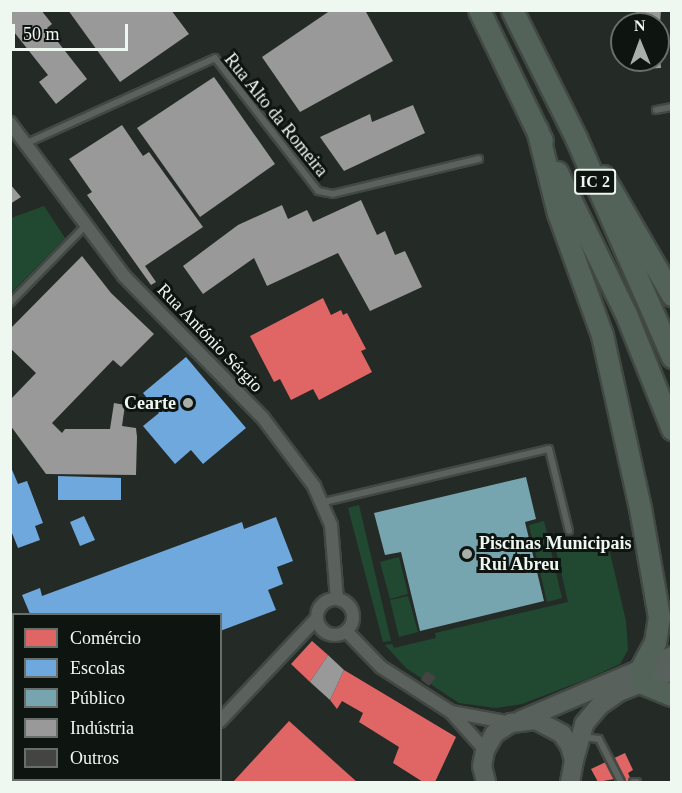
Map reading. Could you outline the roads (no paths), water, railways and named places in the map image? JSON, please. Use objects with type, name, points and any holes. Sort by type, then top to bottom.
[{"type":"highway","name":"IC 2","points":[[479,10],[626,314],[672,429]]},
{"type":"highway","name":"IC 2","points":[[512,10],[576,138],[672,357]]},
{"type":"highway","points":[[537,129],[558,213],[602,335],[645,529],[658,617],[655,642],[641,676],[672,695]]},
{"type":"highway","points":[[576,138],[621,202],[672,295]]},
{"type":"main road","points":[[570,783],[584,724],[599,706],[672,656]]},
{"type":"main road","points":[[483,770],[495,733],[516,721],[641,676],[672,671]]},
{"type":"main road","points":[[516,721],[536,720],[562,734],[574,760]]},
{"type":"street","name":"Rua António Sérgio","points":[[10,123],[124,276],[263,418],[324,502],[331,525],[337,599]]},
{"type":"street","points":[[222,720],[316,619],[322,603],[337,599],[345,602],[354,616],[346,632]]},
{"type":"street","points":[[316,619],[327,634],[346,632]]},
{"type":"street","points":[[346,632],[381,667],[451,712],[516,721]]},
{"type":"street","points":[[451,712],[483,770]]},
{"type":"lane","name":"Rua Alto da Romeira","points":[[27,143],[215,58],[318,191],[333,194],[479,159]]},
{"type":"lane","points":[[656,110],[672,107]]},
{"type":"lane","points":[[10,303],[87,225]]},
{"type":"lane","points":[[324,502],[549,449],[569,531]]},
{"type":"lane","points":[[580,737],[599,739],[621,783]]},
{"type":"place","name":"Cearte","points":[[188,403]]},
{"type":"place","name":"Piscinas Municipais Rui Abreu","points":[[467,554]]}]
